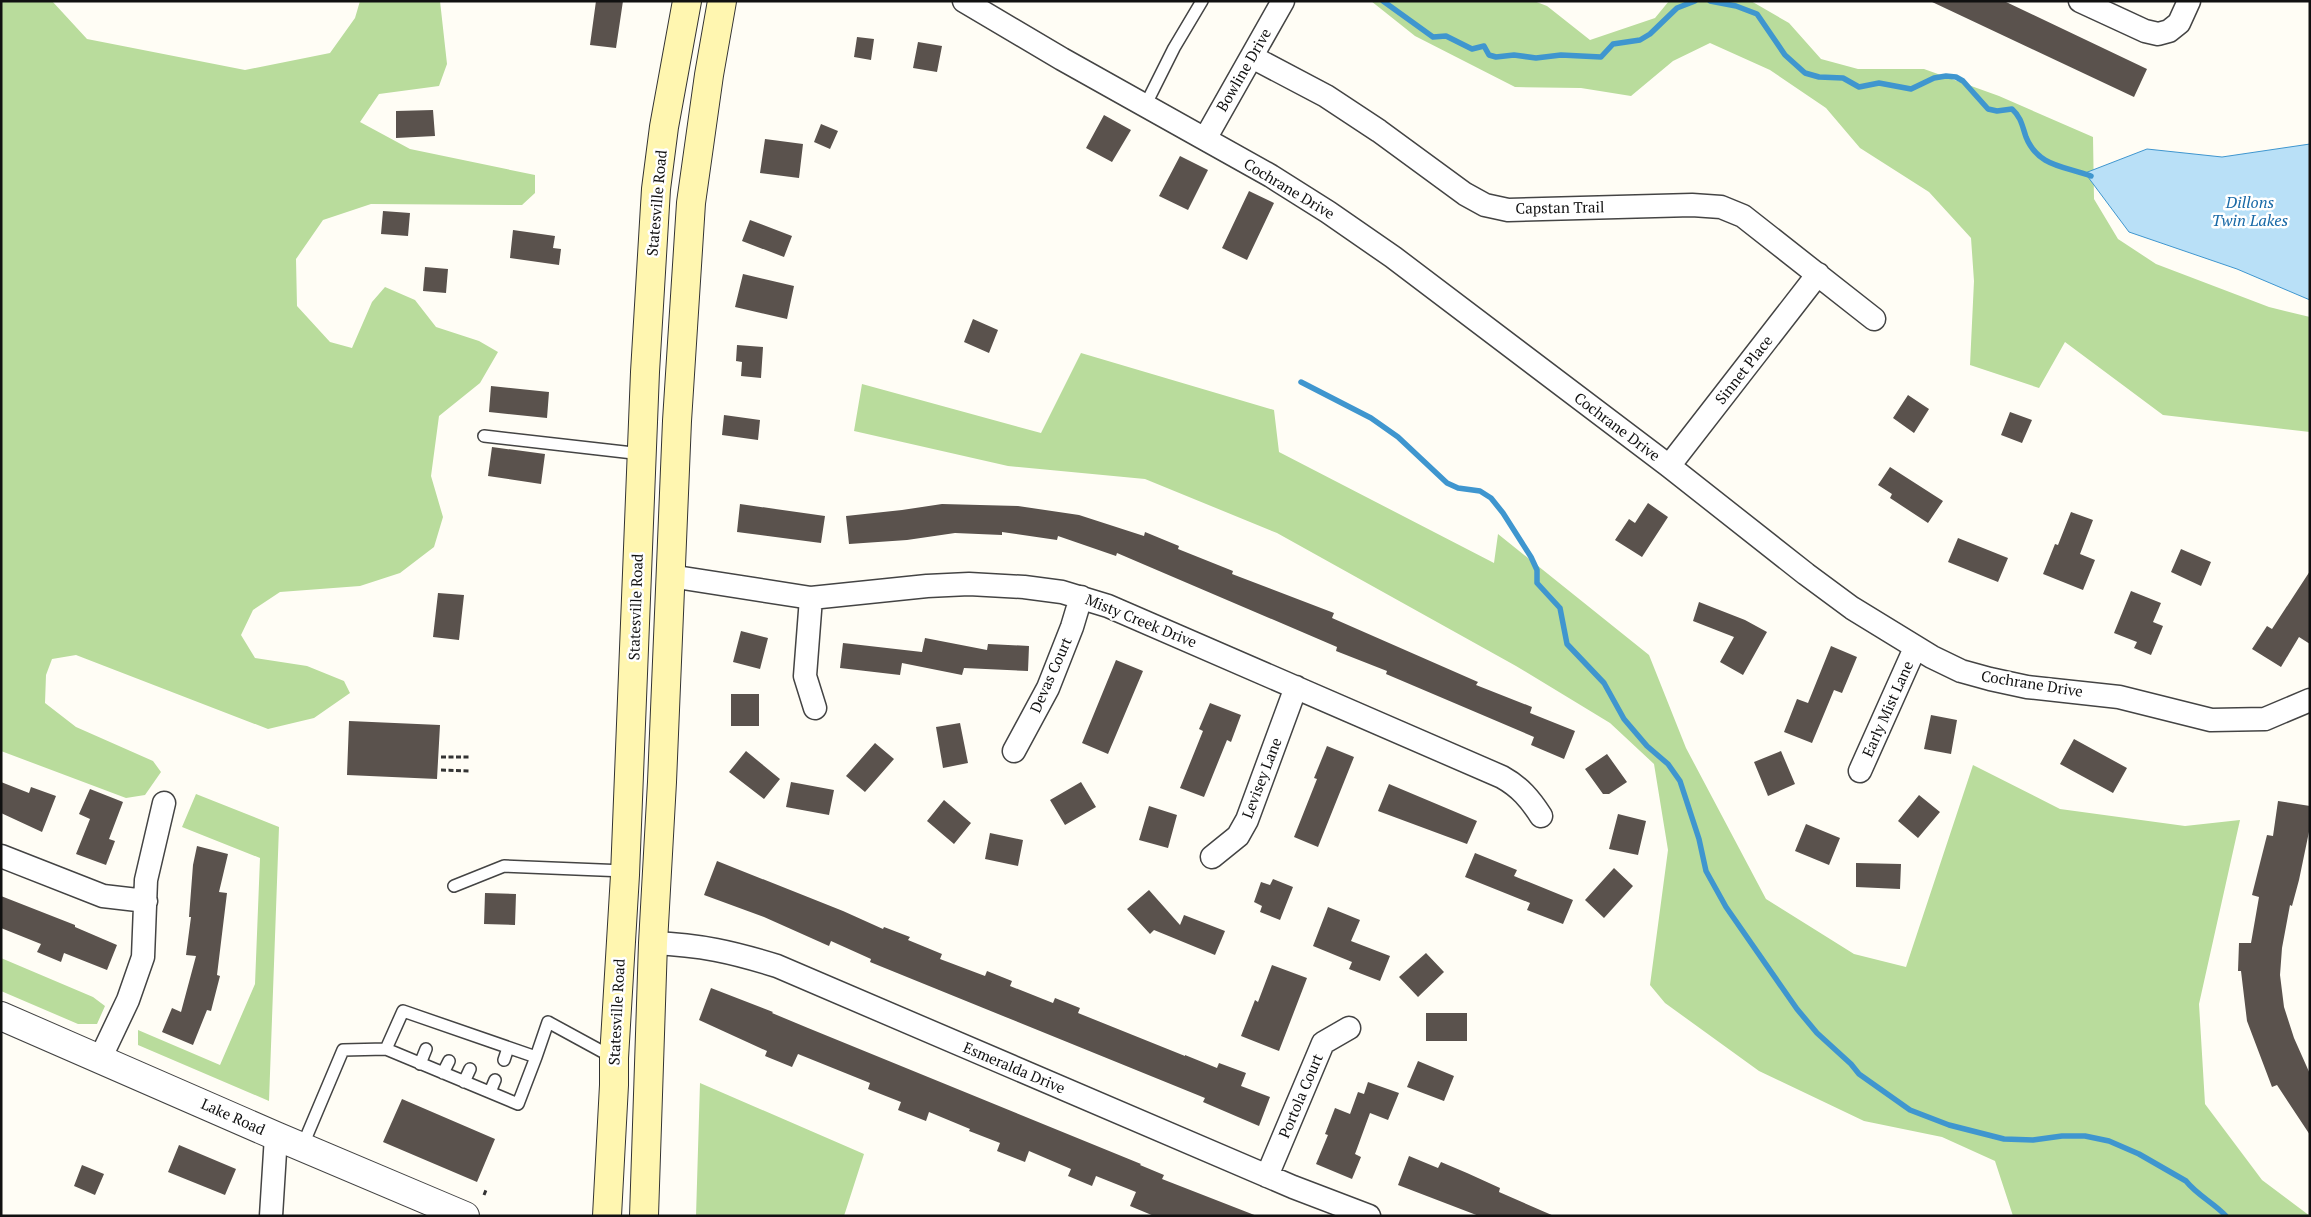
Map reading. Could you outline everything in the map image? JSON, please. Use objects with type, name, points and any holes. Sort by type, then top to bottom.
[{"type":"main road","name":"Statesville Road","points":[[607,1216],[625,871],[642,454],[656,189],[664,127],[687,1]]},
{"type":"main road","points":[[644,1216],[653,943],[662,782],[670,576],[691,203],[708,75],[722,1]]},
{"type":"street","name":"Cochrane Drive","points":[[964,1],[1328,212],[1385,252],[1669,466],[1806,574],[1852,608],[1915,648],[1962,671],[1990,679],[2026,686],[2119,697],[2211,720],[2265,719],[2310,700]]},
{"type":"street","name":"Bowline Drive","points":[[1204,139],[1283,1]]},
{"type":"street","points":[[2080,1],[2145,31],[2158,34],[2169,31],[2179,22],[2189,1]]},
{"type":"street","name":"Capstan Trail","points":[[1252,57],[1326,96],[1379,131],[1465,194],[1485,205],[1508,210],[1692,205],[1721,207],[1743,216],[1874,319]]},
{"type":"street","name":"Sinnet Place","points":[[1669,466],[1818,274]]},
{"type":"street","name":"Misty Creek Drive","points":[[670,576],[811,598],[928,586],[969,584],[1024,587],[1081,596],[1296,687],[1502,778],[1518,786],[1541,816]]},
{"type":"street","name":"Devas Court","points":[[1014,751],[1048,688],[1072,627],[1081,596]]},
{"type":"street","points":[[811,598],[804,676],[815,708]]},
{"type":"street","name":"Early Mist Lane","points":[[1860,770],[1915,648]]},
{"type":"street","name":"Levisey Lane","points":[[1212,857],[1238,836],[1247,820],[1296,687]]},
{"type":"street","points":[[100,1059],[128,1000],[143,956],[146,880],[164,803]]},
{"type":"street","points":[[1,856],[103,896],[146,901]]},
{"type":"street","name":"Esmeralda Drive","points":[[653,943],[696,945],[726,950],[777,966],[1267,1176],[1369,1216]]},
{"type":"street","name":"Lake Road","points":[[1,1016],[464,1216]]},
{"type":"street","name":"Portola Court","points":[[1267,1176],[1323,1043],[1349,1028]]},
{"type":"street","points":[[270,1216],[276,1136]]},
{"type":"lane","points":[[1145,106],[1174,48],[1202,1]]},
{"type":"lane","points":[[484,436],[642,454]]},
{"type":"lane","points":[[454,886],[504,866],[625,871]]},
{"type":"lane","points":[[386,1049],[403,1011],[435,1027],[480,1043],[508,1048],[536,1057]]},
{"type":"lane","points":[[302,1147],[343,1050],[386,1049],[518,1104],[548,1022],[614,1058]]},
{"type":"lane","points":[[504,1060],[508,1048]]},
{"type":"lane","points":[[420,1064],[426,1049]]},
{"type":"lane","points":[[443,1074],[448,1061]]},
{"type":"lane","points":[[464,1082],[470,1069]]},
{"type":"lane","points":[[490,1092],[495,1080]]},
{"type":"path","points":[[441,757],[469,758]]},
{"type":"path","points":[[441,770],[469,771]]},
{"type":"path","points":[[484,1195],[486,1190]]},
{"type":"green space","points":[[1,1],[52,1],[87,39],[245,70],[330,53],[355,18],[360,1],[440,1],[447,64],[439,86],[379,94],[360,122],[410,149],[535,175],[535,193],[522,205],[371,204],[323,220],[296,259],[297,306],[330,342],[352,348],[372,302],[385,287],[415,300],[436,327],[479,341],[498,352],[480,383],[439,416],[431,476],[443,517],[434,547],[400,573],[360,586],[280,592],[253,610],[241,635],[255,658],[307,666],[344,681],[350,693],[314,718],[268,729],[76,655],[52,659],[46,675],[45,703],[76,727],[153,761],[161,772],[145,795],[126,798],[1,751]]},
{"type":"green space","points":[[1371,1],[1534,1],[1547,6],[1590,40],[1655,18],[1669,1],[1751,1],[1789,23],[1821,59],[1858,69],[1924,69],[1999,96],[2093,137],[2094,199],[2118,239],[2156,264],[2269,307],[2310,317],[2310,432],[2163,415],[2065,342],[2039,388],[1970,365],[1974,281],[1971,238],[1929,192],[1860,148],[1826,108],[1770,70],[1710,43],[1673,61],[1631,96],[1581,88],[1515,87],[1415,36]]},
{"type":"green space","points":[[1081,353],[1274,410],[1279,452],[1494,563],[1498,534],[1649,655],[1686,748],[1766,899],[1854,954],[1906,967],[1973,765],[2060,809],[2185,826],[2240,820],[2199,1004],[2205,1104],[2262,1180],[2310,1216],[2013,1216],[1995,1161],[1942,1137],[1864,1121],[1759,1071],[1665,1003],[1650,985],[1668,850],[1654,764],[1610,723],[1516,666],[1277,533],[1145,479],[1008,466],[854,431],[862,384],[1041,433]]},
{"type":"green space","points":[[196,794],[279,827],[269,1101],[138,1045],[138,1030],[220,1065],[255,984],[260,858],[182,827]]},
{"type":"green space","points":[[1,958],[93,997],[105,1006],[97,1024],[78,1024],[1,991]]},
{"type":"green space","points":[[700,1083],[864,1154],[844,1216],[696,1216]]},
{"type":"water","name":"Dillons Twin Lakes","points":[[2310,144],[2310,300],[2237,269],[2129,232],[2085,173],[2147,149],[2222,157]]},
{"type":"building","points":[[596,1],[623,1],[616,48],[590,45]]},
{"type":"building","points":[[1930,1],[2004,1],[2147,69],[2134,97]]},
{"type":"building","points":[[857,37],[874,39],[871,60],[854,57]]},
{"type":"building","points":[[918,42],[942,46],[937,72],[913,68]]},
{"type":"building","points":[[433,110],[435,136],[396,138],[396,111]]},
{"type":"building","points":[[1104,115],[1131,130],[1112,162],[1086,148]]},
{"type":"building","points":[[821,124],[838,131],[830,149],[814,142]]},
{"type":"building","points":[[765,139],[803,144],[799,178],[760,173]]},
{"type":"building","points":[[1180,156],[1208,170],[1188,210],[1159,196]]},
{"type":"building","points":[[1249,191],[1274,203],[1247,260],[1222,248]]},
{"type":"building","points":[[383,211],[410,213],[408,236],[381,234]]},
{"type":"building","points":[[750,220],[792,236],[784,257],[742,241]]},
{"type":"building","points":[[513,230],[555,236],[553,248],[561,249],[559,265],[510,258]]},
{"type":"building","points":[[425,267],[448,269],[446,293],[423,291]]},
{"type":"building","points":[[743,274],[794,286],[787,319],[735,307]]},
{"type":"building","points":[[973,319],[998,330],[989,353],[964,342]]},
{"type":"building","points":[[737,345],[763,347],[761,378],[741,376],[742,362],[736,361]]},
{"type":"building","points":[[491,386],[549,392],[547,418],[489,412]]},
{"type":"building","points":[[1908,395],[1929,409],[1914,433],[1893,418]]},
{"type":"building","points":[[2010,412],[2032,420],[2022,443],[2001,435]]},
{"type":"building","points":[[724,415],[760,420],[758,440],[722,435]]},
{"type":"building","points":[[492,447],[545,454],[541,484],[488,476]]},
{"type":"building","points":[[1890,467],[1943,501],[1928,523],[1890,498],[1892,494],[1878,485]]},
{"type":"building","points":[[1648,503],[1668,517],[1642,557],[1615,540],[1629,519],[1635,523]]},
{"type":"building","points":[[740,504],[825,516],[821,543],[737,532]]},
{"type":"building","points":[[942,504],[1018,506],[1079,515],[1144,536],[1145,532],[1179,546],[1178,549],[1233,571],[1232,574],[1334,613],[1332,618],[1478,682],[1476,685],[1532,707],[1530,713],[1575,731],[1564,759],[1531,745],[1534,737],[1386,674],[1387,671],[1336,651],[1337,647],[1117,553],[1116,556],[1058,536],[1057,540],[1002,532],[1002,535],[955,533],[907,540],[849,544],[846,516]]},
{"type":"building","points":[[2071,512],[2093,520],[2080,554],[2095,560],[2083,590],[2043,574],[2055,544],[2058,545]]},
{"type":"building","points":[[1958,538],[2008,558],[1998,582],[1948,562]]},
{"type":"building","points":[[2181,549],[2211,562],[2201,586],[2171,572]]},
{"type":"building","points":[[2310,571],[2310,644],[2299,637],[2281,667],[2252,649],[2267,626],[2272,629]]},
{"type":"building","points":[[2131,591],[2161,603],[2153,622],[2163,626],[2151,655],[2134,648],[2137,642],[2114,633]]},
{"type":"building","points":[[438,593],[464,595],[459,640],[433,637]]},
{"type":"building","points":[[1699,602],[1745,620],[1767,632],[1743,675],[1720,662],[1734,637],[1693,621]]},
{"type":"building","points":[[741,631],[768,638],[760,669],[733,662]]},
{"type":"building","points":[[925,638],[987,650],[988,644],[1029,646],[1028,671],[964,668],[962,675],[902,663],[900,675],[840,668],[843,643],[922,652]]},
{"type":"building","points":[[1831,646],[1857,657],[1842,693],[1834,690],[1812,743],[1784,732],[1797,699],[1808,703]]},
{"type":"building","points":[[1116,660],[1143,671],[1108,754],[1082,743]]},
{"type":"building","points":[[731,694],[759,694],[759,726],[731,726]]},
{"type":"building","points":[[1210,703],[1241,715],[1231,742],[1227,740],[1204,797],[1180,788],[1203,731],[1199,729]]},
{"type":"building","points":[[1931,715],[1957,720],[1951,754],[1924,749]]},
{"type":"building","points":[[349,721],[440,725],[437,779],[347,775]]},
{"type":"building","points":[[960,723],[968,763],[943,768],[936,727]]},
{"type":"building","points":[[2074,739],[2127,768],[2113,793],[2060,764]]},
{"type":"building","points":[[875,743],[894,759],[865,792],[846,776]]},
{"type":"building","points":[[1327,746],[1354,757],[1318,847],[1294,837],[1317,779],[1314,778]]},
{"type":"building","points":[[746,751],[780,779],[764,799],[729,772]]},
{"type":"building","points":[[1781,751],[1795,784],[1768,796],[1754,762]]},
{"type":"building","points":[[1607,754],[1627,782],[1609,794],[1603,794],[1585,769]]},
{"type":"building","points":[[1,782],[29,793],[31,787],[56,796],[42,832],[1,813]]},
{"type":"building","points":[[791,782],[834,790],[829,815],[786,807]]},
{"type":"building","points":[[1081,782],[1096,807],[1065,825],[1050,800]]},
{"type":"building","points":[[1389,784],[1477,821],[1467,844],[1378,811]]},
{"type":"building","points":[[90,789],[123,802],[109,839],[115,841],[106,865],[76,854],[90,819],[79,814]]},
{"type":"building","points":[[1919,795],[1940,812],[1918,838],[1898,821]]},
{"type":"building","points":[[944,800],[971,823],[954,844],[927,821]]},
{"type":"building","points":[[2278,801],[2310,806],[2310,827],[2299,880],[2292,906],[2290,905],[2282,948],[2280,975],[2284,1007],[2294,1038],[2310,1074],[2310,1135],[2277,1085],[2272,1087],[2247,1021],[2241,971],[2238,971],[2239,943],[2251,943],[2259,897],[2252,895],[2267,835],[2273,836]]},
{"type":"building","points":[[1149,806],[1177,815],[1168,848],[1139,840]]},
{"type":"building","points":[[1618,814],[1646,821],[1638,855],[1609,849]]},
{"type":"building","points":[[1806,824],[1840,838],[1829,865],[1795,851]]},
{"type":"building","points":[[990,833],[1023,840],[1018,866],[985,859]]},
{"type":"building","points":[[197,846],[228,854],[219,892],[227,893],[217,975],[220,976],[211,1011],[207,1010],[193,1045],[162,1032],[172,1008],[181,1012],[196,956],[186,955],[191,917],[189,917],[193,865]]},
{"type":"building","points":[[1475,853],[1517,870],[1514,876],[1573,900],[1563,924],[1527,910],[1530,903],[1465,877]]},
{"type":"building","points":[[717,861],[883,929],[884,927],[910,937],[908,940],[942,954],[940,959],[985,976],[987,971],[1012,981],[1010,986],[1053,1003],[1055,998],[1080,1008],[1078,1013],[1217,1068],[1219,1063],[1246,1073],[1241,1086],[1270,1097],[1259,1126],[1203,1102],[1205,1098],[870,962],[871,959],[831,941],[829,946],[764,917],[704,895]]},
{"type":"building","points":[[1856,863],[1901,864],[1900,889],[1856,887]]},
{"type":"building","points":[[1614,868],[1633,886],[1604,918],[1585,900]]},
{"type":"building","points":[[1273,879],[1293,887],[1280,920],[1260,912],[1262,906],[1254,902],[1261,882],[1270,885]]},
{"type":"building","points":[[1149,890],[1180,925],[1184,915],[1225,931],[1215,955],[1154,930],[1150,934],[1127,909]]},
{"type":"building","points":[[485,893],[516,894],[515,925],[484,924]]},
{"type":"building","points":[[1,896],[75,925],[75,927],[117,945],[107,970],[64,953],[61,962],[37,952],[41,944],[1,928]]},
{"type":"building","points":[[1328,907],[1360,920],[1351,941],[1390,956],[1380,981],[1349,969],[1352,962],[1313,946]]},
{"type":"building","points":[[1426,953],[1444,972],[1418,997],[1399,977]]},
{"type":"building","points":[[1272,965],[1307,978],[1279,1051],[1241,1036],[1255,1000],[1258,1002]]},
{"type":"building","points":[[711,988],[1141,1164],[1164,1175],[1162,1179],[1257,1216],[1154,1216],[1130,1206],[1136,1192],[1096,1176],[1092,1186],[1068,1176],[1071,1169],[1029,1151],[1025,1162],[997,1151],[1000,1143],[929,1112],[926,1121],[898,1110],[901,1102],[868,1089],[870,1083],[798,1054],[792,1067],[765,1056],[767,1051],[699,1020]]},
{"type":"building","points":[[1426,1013],[1467,1013],[1467,1041],[1426,1041]]},
{"type":"building","points":[[1418,1061],[1454,1076],[1444,1101],[1407,1087]]},
{"type":"building","points":[[1368,1082],[1399,1093],[1388,1120],[1370,1113],[1355,1154],[1361,1157],[1352,1179],[1316,1164],[1328,1135],[1325,1134],[1335,1108],[1350,1114],[1358,1092],[1364,1094]]},
{"type":"building","points":[[402,1099],[495,1139],[477,1182],[383,1142]]},
{"type":"building","points":[[179,1145],[236,1169],[225,1195],[168,1172]]},
{"type":"building","points":[[1409,1156],[1438,1168],[1441,1162],[1500,1188],[1499,1192],[1554,1216],[1479,1216],[1398,1185]]},
{"type":"building","points":[[82,1165],[104,1174],[95,1195],[74,1186]]},
{"type":"waterway","points":[[1383,1],[1433,37],[1446,36],[1472,49],[1484,46],[1489,55],[1496,57],[1514,55],[1536,58],[1561,55],[1601,57],[1613,44],[1640,40],[1650,34],[1677,8],[1695,1]]},
{"type":"waterway","points":[[1710,1],[1736,6],[1757,14],[1785,55],[1805,73],[1819,77],[1843,78],[1859,87],[1879,83],[1911,89],[1934,78],[1956,77],[1963,81],[1988,109],[1997,111],[2012,109],[2019,118],[2031,147],[2045,160],[2091,176]]},
{"type":"waterway","points":[[1301,382],[1371,418],[1398,437],[1447,483],[1458,488],[1480,491],[1491,498],[1503,513],[1531,557],[1537,570],[1537,583],[1560,608],[1567,644],[1604,683],[1624,719],[1647,746],[1668,764],[1680,781],[1699,839],[1706,871],[1726,907],[1797,1009],[1817,1033],[1851,1064],[1859,1074],[1910,1110],[1949,1125],[2004,1139],[2033,1140],[2062,1136],[2085,1136],[2109,1141],[2139,1154],[2186,1181],[2195,1191],[2226,1216]]}]
